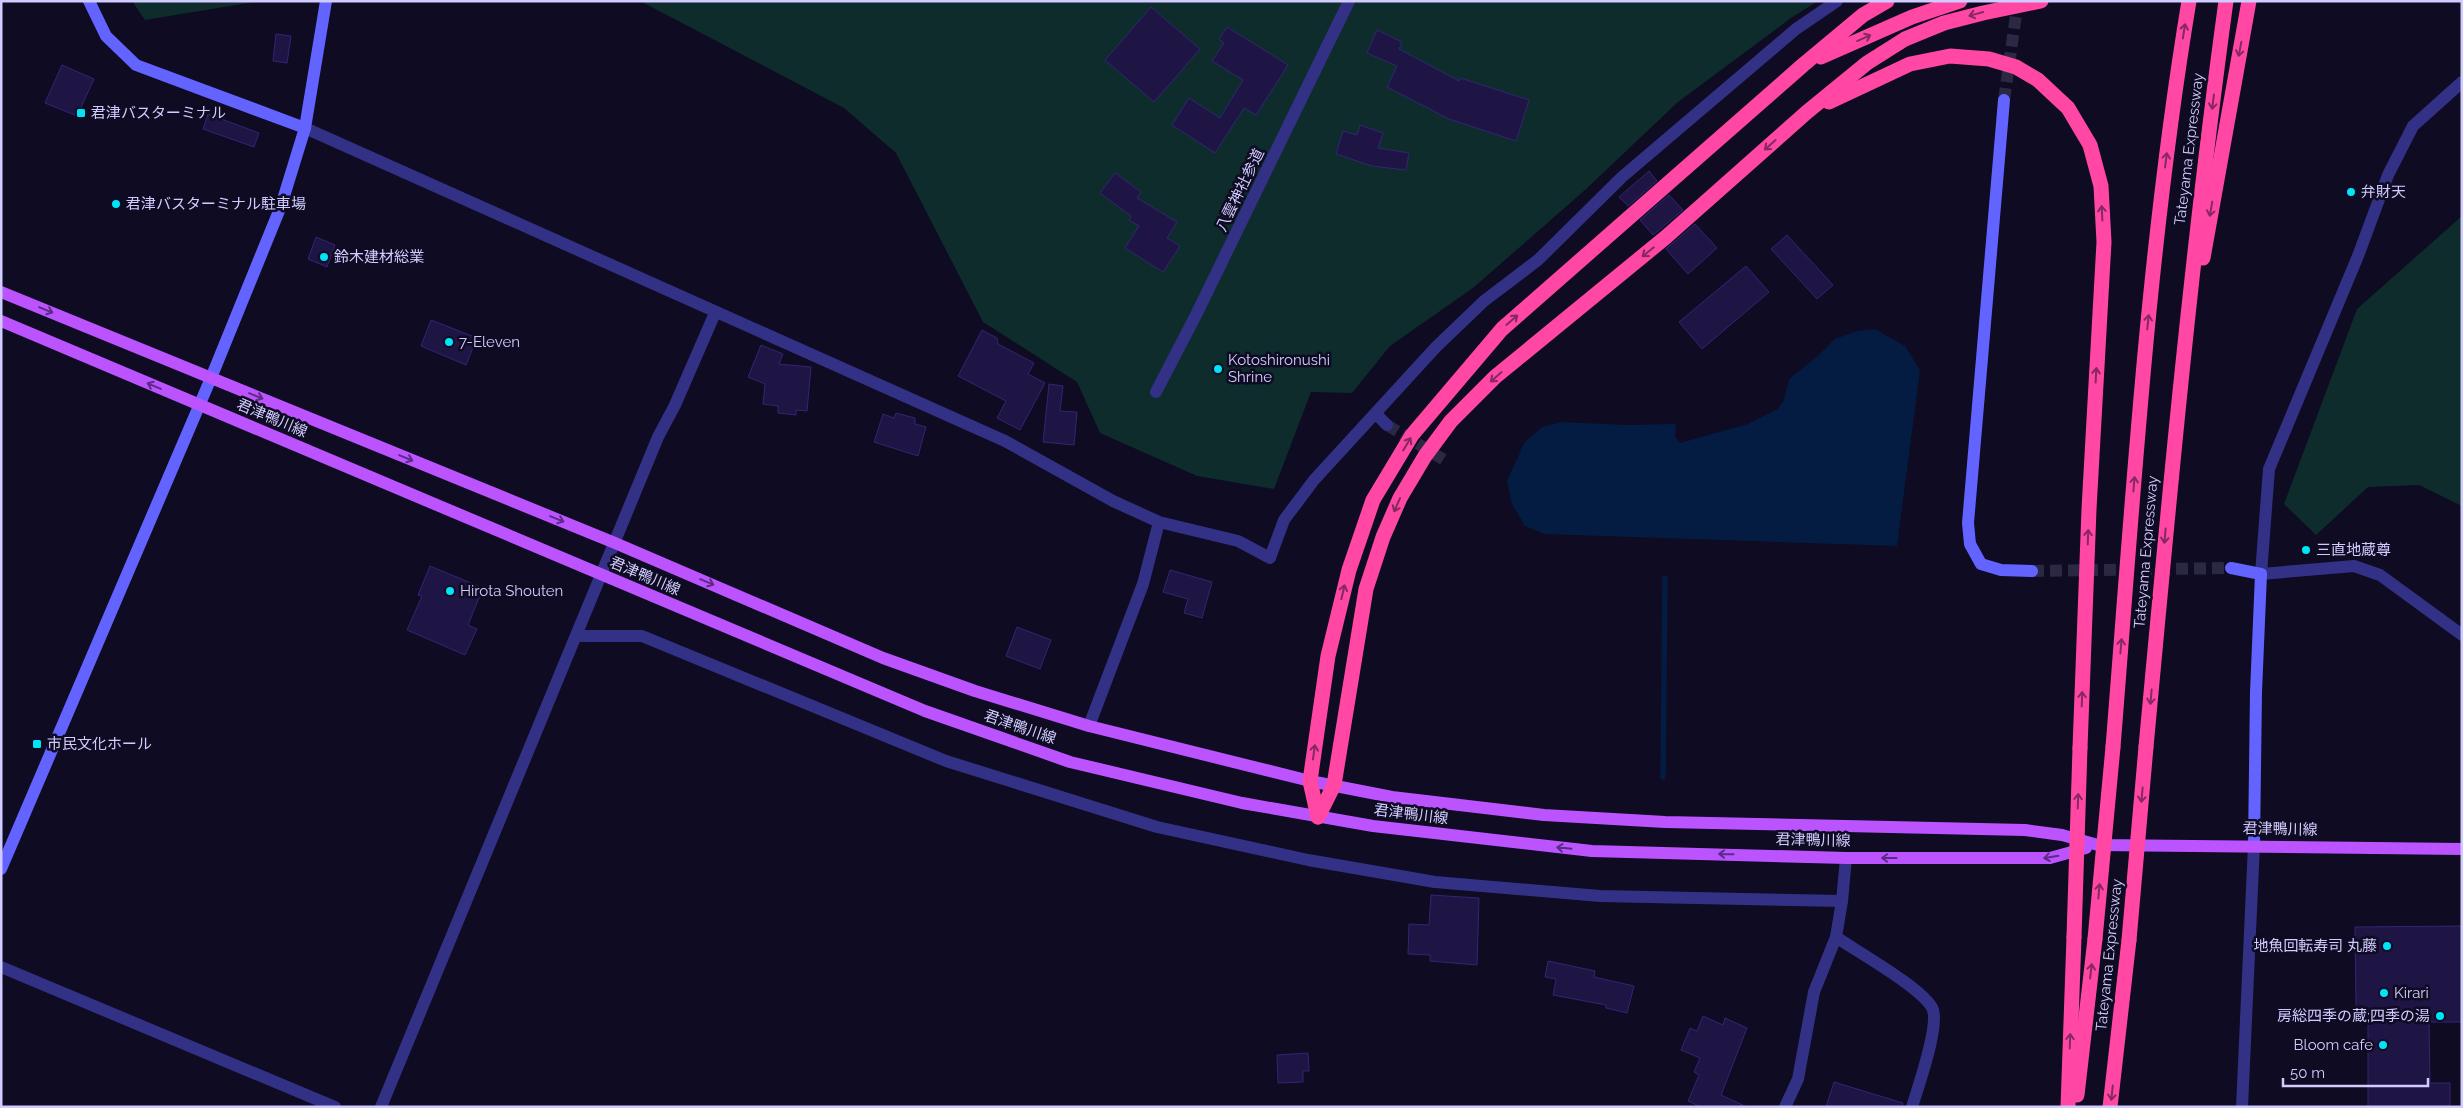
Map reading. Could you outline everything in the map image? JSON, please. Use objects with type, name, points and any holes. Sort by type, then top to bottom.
[{"type":"highway","points":[[1318,817],[1310,781],[1328,656],[1349,570],[1373,500],[1412,435],[1502,329],[1803,65],[1863,15],[1887,1]]},
{"type":"highway","points":[[1803,65],[1912,17],[1960,1]]},
{"type":"highway","points":[[1318,817],[1334,785],[1366,588],[1383,537],[1400,498],[1425,456],[1451,421],[1495,377],[1666,237],[1807,112],[1867,63],[1905,39],[1952,21],[2041,1]]},
{"type":"highway","name":"Tateyama Expressway","points":[[2076,1107],[2095,939],[2140,399],[2160,212],[2189,1]]},
{"type":"highway","name":"Tateyama Expressway","points":[[2110,1107],[2129,940],[2176,417],[2200,202],[2226,1]]},
{"type":"highway","points":[[2176,417],[2249,1]]},
{"type":"highway","points":[[1807,112],[1910,64],[1950,56],[1989,59],[2016,67],[2038,80],[2068,108],[2090,145],[2101,186],[2104,242],[2089,508],[2068,1107]]},
{"type":"main road","name":"君津鴨川線","points":[[1,292],[614,543],[883,658],[975,691],[1089,726],[1310,781],[1392,796],[1544,815],[1665,822],[2025,830],[2062,835],[2098,845]]},
{"type":"main road","name":"君津鴨川線","points":[[1,321],[925,711],[1070,762],[1242,803],[1373,826],[1592,851],[1846,858],[2050,858],[2098,845],[2254,845],[2462,849]]},
{"type":"street","points":[[89,1],[106,36],[136,65],[305,128],[715,313],[1005,440],[1112,502],[1159,522],[1238,541],[1270,558],[1284,520],[1314,480],[1436,347],[1484,301],[1538,260],[1622,177],[1763,56],[1796,29],[1837,1]]},
{"type":"street","points":[[1,870],[211,378],[281,206],[305,128],[326,1]]},
{"type":"street","name":"八雲神社参道","points":[[1156,392],[1197,314],[1349,1]]},
{"type":"street","points":[[2242,1107],[2254,845],[2260,574],[2269,469],[2358,256],[2388,175],[2412,126],[2462,82]]},
{"type":"street","points":[[2004,100],[1968,523],[1970,544],[1981,564],[2001,570],[2032,571]]},
{"type":"street","points":[[381,1107],[658,437],[675,405],[715,313]]},
{"type":"street","points":[[1376,414],[1387,425]]},
{"type":"street","points":[[1089,726],[1143,584],[1159,522]]},
{"type":"street","points":[[2231,568],[2260,574],[2354,566],[2368,569],[2380,575],[2462,635]]},
{"type":"street","points":[[577,636],[642,636],[946,761],[1157,827],[1308,860],[1435,882],[1600,896],[1842,901]]},
{"type":"street","points":[[1785,1107],[1798,1079],[1814,992],[1836,937],[1846,858]]},
{"type":"street","points":[[1836,937],[1923,995],[1933,1010],[1934,1029],[1912,1107]]},
{"type":"street","points":[[1,967],[335,1107]]},
{"type":"green space","points":[[132,1],[260,1],[145,20]]},
{"type":"green space","points":[[640,1],[1818,1],[1791,18],[1678,102],[1585,190],[1473,288],[1390,346],[1352,393],[1311,392],[1274,489],[1197,476],[1100,433],[1077,382],[983,322],[896,153],[844,108]]},
{"type":"green space","points":[[2462,216],[2462,506],[2419,485],[2368,487],[2316,535],[2284,504],[2357,309]]},
{"type":"water","points":[[1875,329],[1905,346],[1920,370],[1897,546],[1544,534],[1525,526],[1512,504],[1507,481],[1524,443],[1542,427],[1561,422],[1628,425],[1676,424],[1675,437],[1680,443],[1748,424],[1778,409],[1784,400],[1789,379],[1819,355],[1835,339],[1857,331]]},
{"type":"building","points":[[1151,7],[1200,49],[1154,102],[1105,60]]},
{"type":"building","points":[[1227,27],[1288,65],[1256,115],[1244,108],[1215,153],[1172,125],[1189,98],[1220,118],[1243,80],[1212,61],[1224,43],[1219,39]]},
{"type":"building","points":[[1377,30],[1402,42],[1399,49],[1459,81],[1460,78],[1529,100],[1516,141],[1449,119],[1387,87],[1397,66],[1367,53]]},
{"type":"building","points":[[276,34],[291,36],[287,63],[273,61]]},
{"type":"building","points":[[62,65],[94,79],[77,116],[45,103]]},
{"type":"building","points":[[208,114],[259,133],[254,147],[203,129]]},
{"type":"building","points":[[1360,125],[1383,133],[1378,148],[1409,153],[1406,170],[1372,166],[1336,154],[1343,131],[1357,135]]},
{"type":"building","points":[[1649,171],[1657,181],[1628,206],[1619,197]]},
{"type":"building","points":[[1115,173],[1141,192],[1137,198],[1177,222],[1167,238],[1180,246],[1163,272],[1125,248],[1139,226],[1129,220],[1131,216],[1100,193]]},
{"type":"building","points":[[1669,195],[1683,210],[1653,235],[1640,220]]},
{"type":"building","points":[[1695,224],[1717,248],[1688,274],[1666,249]]},
{"type":"building","points":[[1787,235],[1833,285],[1817,299],[1771,249]]},
{"type":"building","points":[[316,237],[335,245],[327,267],[308,259]]},
{"type":"building","points":[[1746,266],[1769,292],[1702,349],[1679,322]]},
{"type":"building","name":"7-Eleven","points":[[431,320],[477,338],[466,365],[421,346]]},
{"type":"building","points":[[982,330],[997,338],[998,344],[1034,363],[1028,374],[1045,383],[1020,430],[997,418],[1006,401],[958,376]]},
{"type":"building","points":[[761,345],[783,354],[779,364],[811,367],[807,411],[796,410],[796,415],[778,413],[778,406],[763,404],[765,384],[748,377]]},
{"type":"building","points":[[1049,384],[1063,386],[1060,411],[1077,412],[1074,445],[1043,442]]},
{"type":"building","points":[[896,413],[915,418],[915,424],[926,427],[918,456],[874,442],[883,414],[894,418]]},
{"type":"building","points":[[430,566],[483,588],[468,625],[477,629],[465,655],[407,630],[422,596],[418,595]]},
{"type":"building","points":[[1170,570],[1212,582],[1202,618],[1184,613],[1188,599],[1163,592]]},
{"type":"building","points":[[1017,627],[1051,640],[1040,669],[1006,656]]},
{"type":"building","points":[[1431,895],[1479,898],[1477,965],[1430,961],[1430,955],[1408,954],[1409,924],[1429,925]]},
{"type":"building","name":"房総四季の蔵;四季の湯","points":[[2462,926],[2462,1022],[2429,1022],[2430,1083],[2450,1083],[2450,1107],[2368,1107],[2368,1010],[2356,1010],[2355,927]]},
{"type":"building","points":[[1548,961],[1595,971],[1594,977],[1634,986],[1627,1013],[1606,1008],[1606,1005],[1553,995],[1556,979],[1545,977]]},
{"type":"building","points":[[1703,1016],[1723,1025],[1725,1018],[1747,1028],[1721,1095],[1747,1107],[1701,1107],[1688,1101],[1699,1075],[1694,1072],[1700,1058],[1681,1050],[1690,1028],[1697,1031]]},
{"type":"building","points":[[1308,1053],[1309,1071],[1303,1071],[1303,1082],[1278,1083],[1277,1055]]},
{"type":"building","points":[[1834,1082],[1903,1103],[1902,1107],[1826,1107]]},
{"type":"waterway","points":[[1663,777],[1665,578]]},
{"type":"tunnel","points":[[2004,100],[2018,1]]},
{"type":"tunnel","points":[[1387,425],[1446,461]]},
{"type":"tunnel","points":[[2032,571],[2231,568]]},
{"type":"place","name":"君津バスターミナル","points":[[81,113]]},
{"type":"place","name":"弁財天","points":[[2351,192]]},
{"type":"place","name":"君津バスターミナル駐車場","points":[[116,204]]},
{"type":"place","name":"鈴木建材総業","points":[[324,257]]},
{"type":"place","name":"7-Eleven","points":[[449,342]]},
{"type":"place","name":"Kotoshironushi Shrine","points":[[1218,369]]},
{"type":"place","name":"三直地蔵尊","points":[[2306,550]]},
{"type":"place","name":"Hirota Shouten","points":[[450,591]]},
{"type":"place","name":"市民文化ホール","points":[[37,744]]},
{"type":"place","name":"地魚回転寿司 丸藤","points":[[2387,946]]},
{"type":"place","name":"Kirari","points":[[2384,993]]},
{"type":"place","name":"房総四季の蔵;四季の湯","points":[[2440,1016]]},
{"type":"place","name":"Bloom cafe","points":[[2383,1045]]}]
